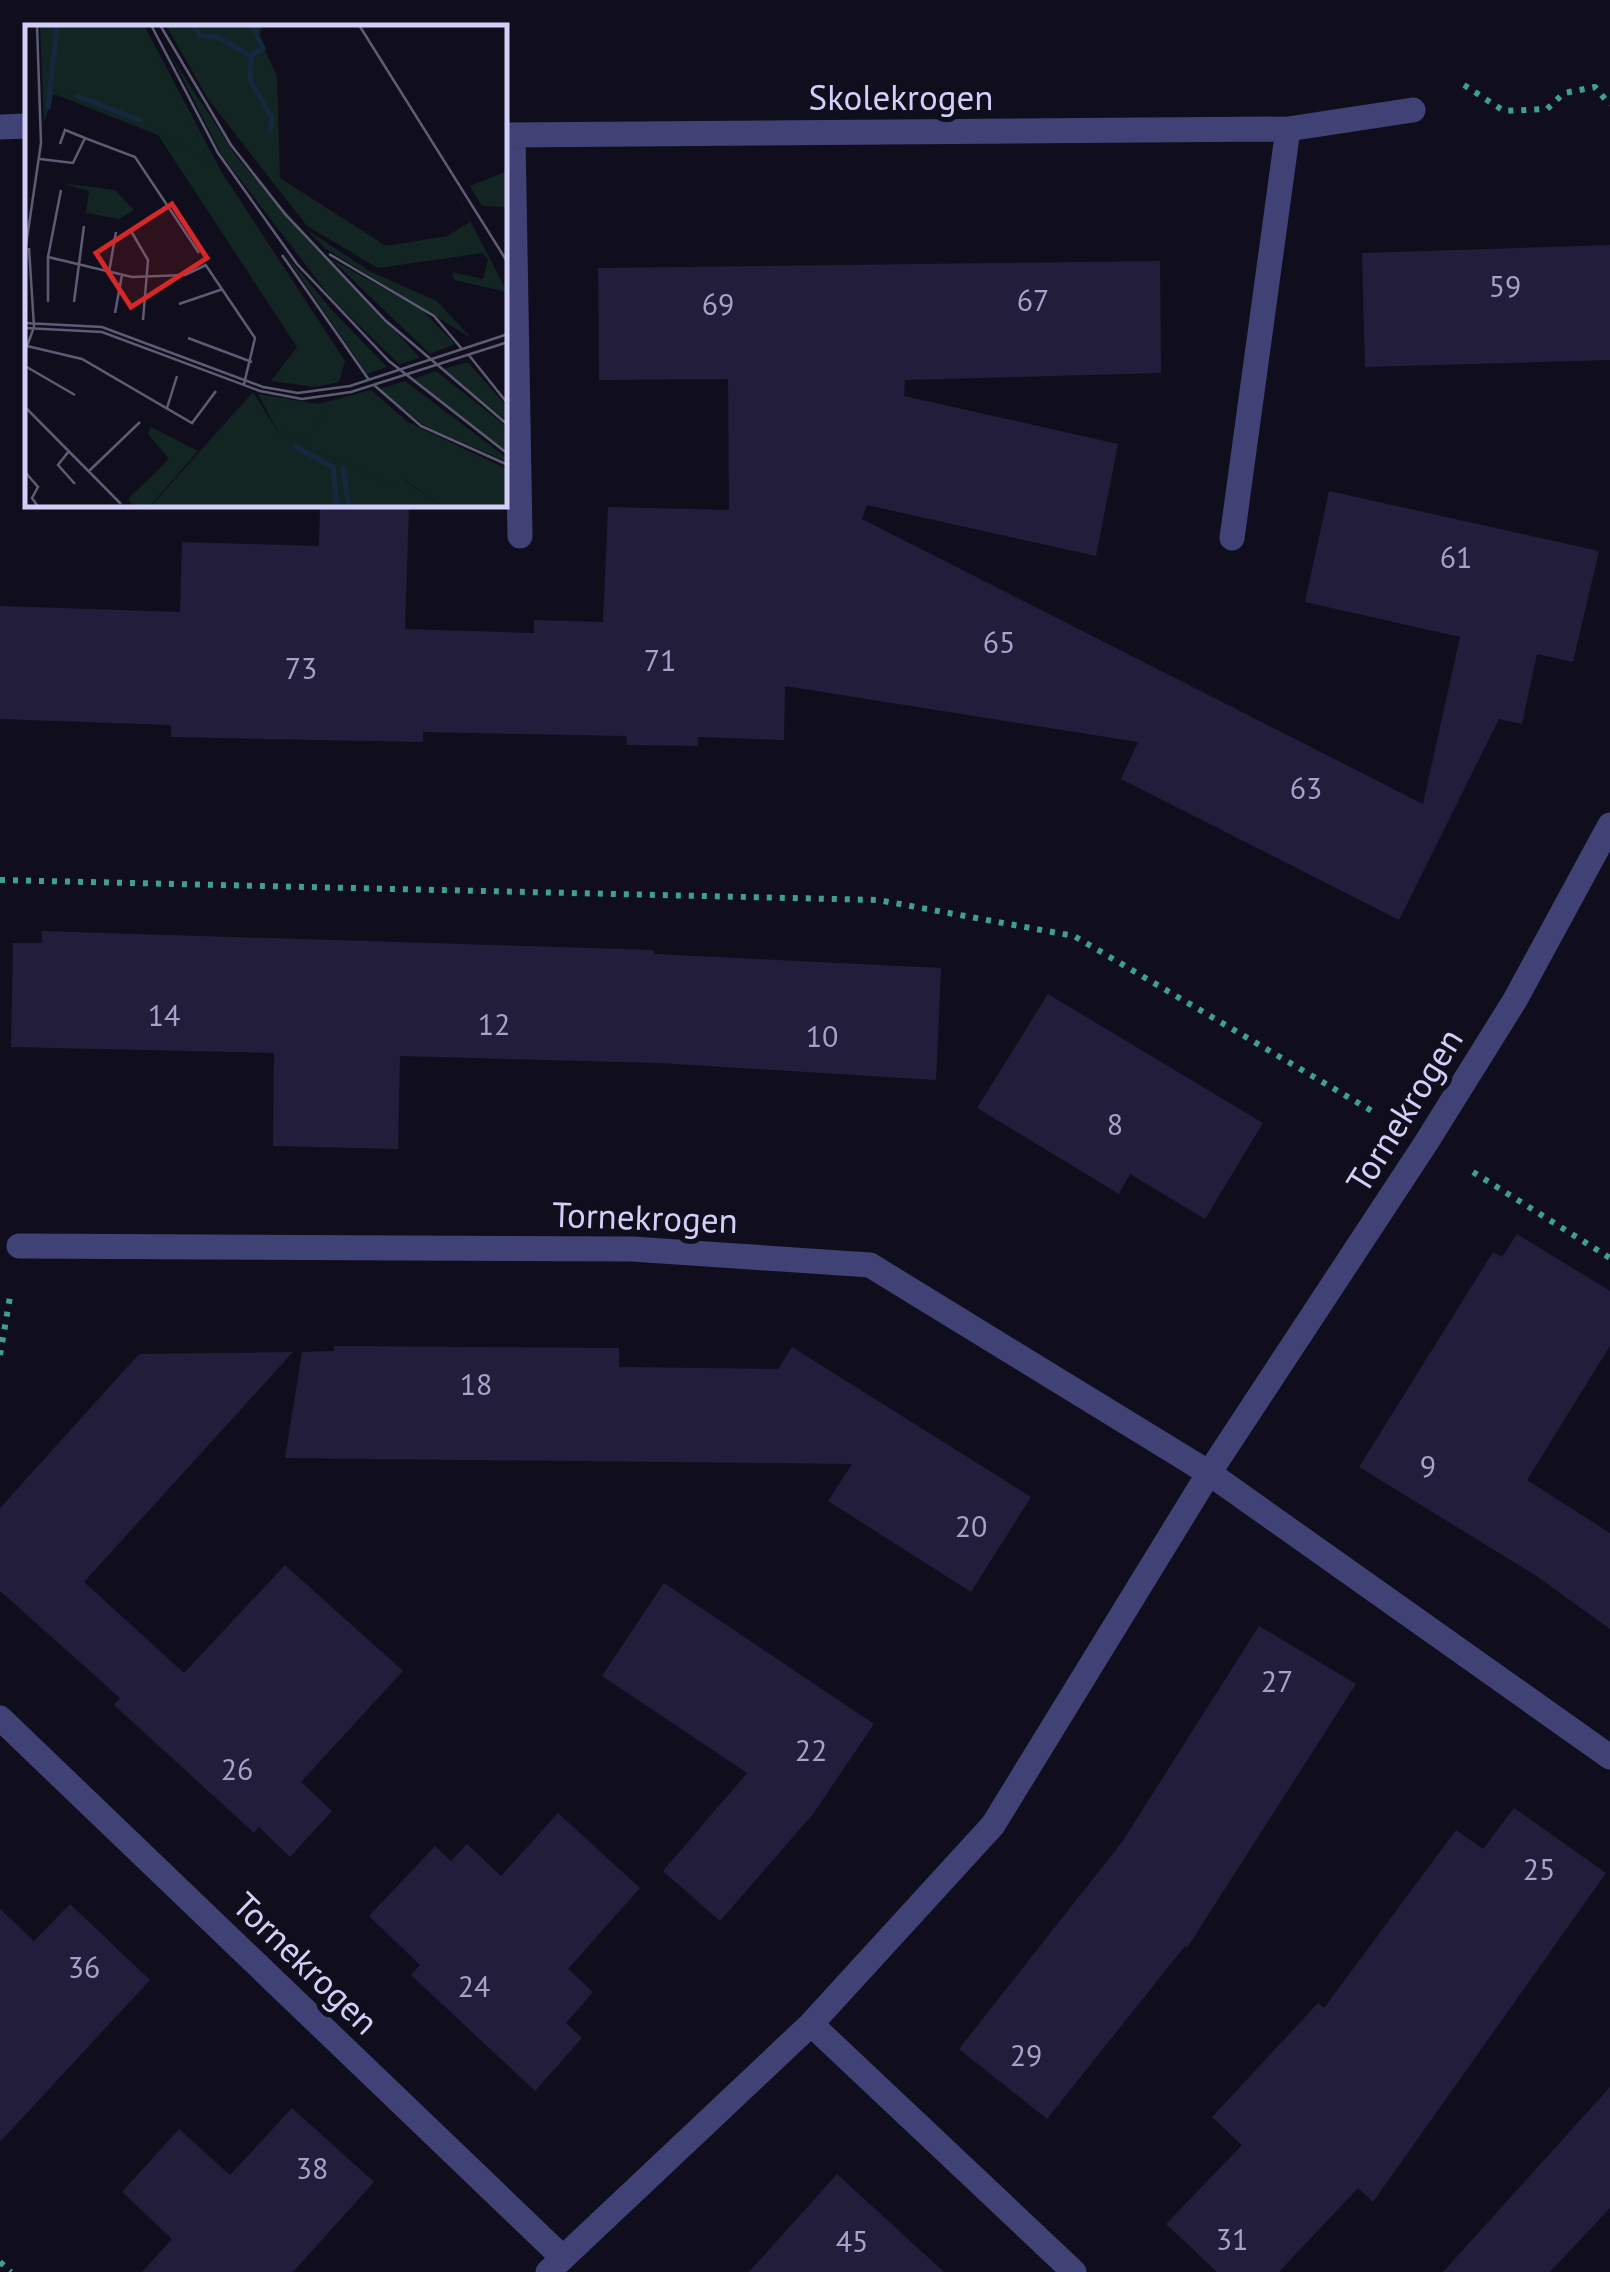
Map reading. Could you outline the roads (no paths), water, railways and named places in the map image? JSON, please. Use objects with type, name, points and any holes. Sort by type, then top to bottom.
[{"type":"street","name":"Skolekrogen","points":[[520,536],[509,135],[1288,129],[1414,110]]},
{"type":"street","points":[[0,127],[25,126]]},
{"type":"street","points":[[1232,538],[1288,129]]},
{"type":"street","name":"Tornekrogen","points":[[0,1718],[556,2265],[811,2024],[993,1825],[1209,1473],[1426,1144],[1515,1000],[1610,825]]},
{"type":"street","name":"Tornekrogen","points":[[19,1246],[632,1248],[870,1265],[1209,1473],[1610,1757]]},
{"type":"street","points":[[811,2024],[1074,2272]]}]
